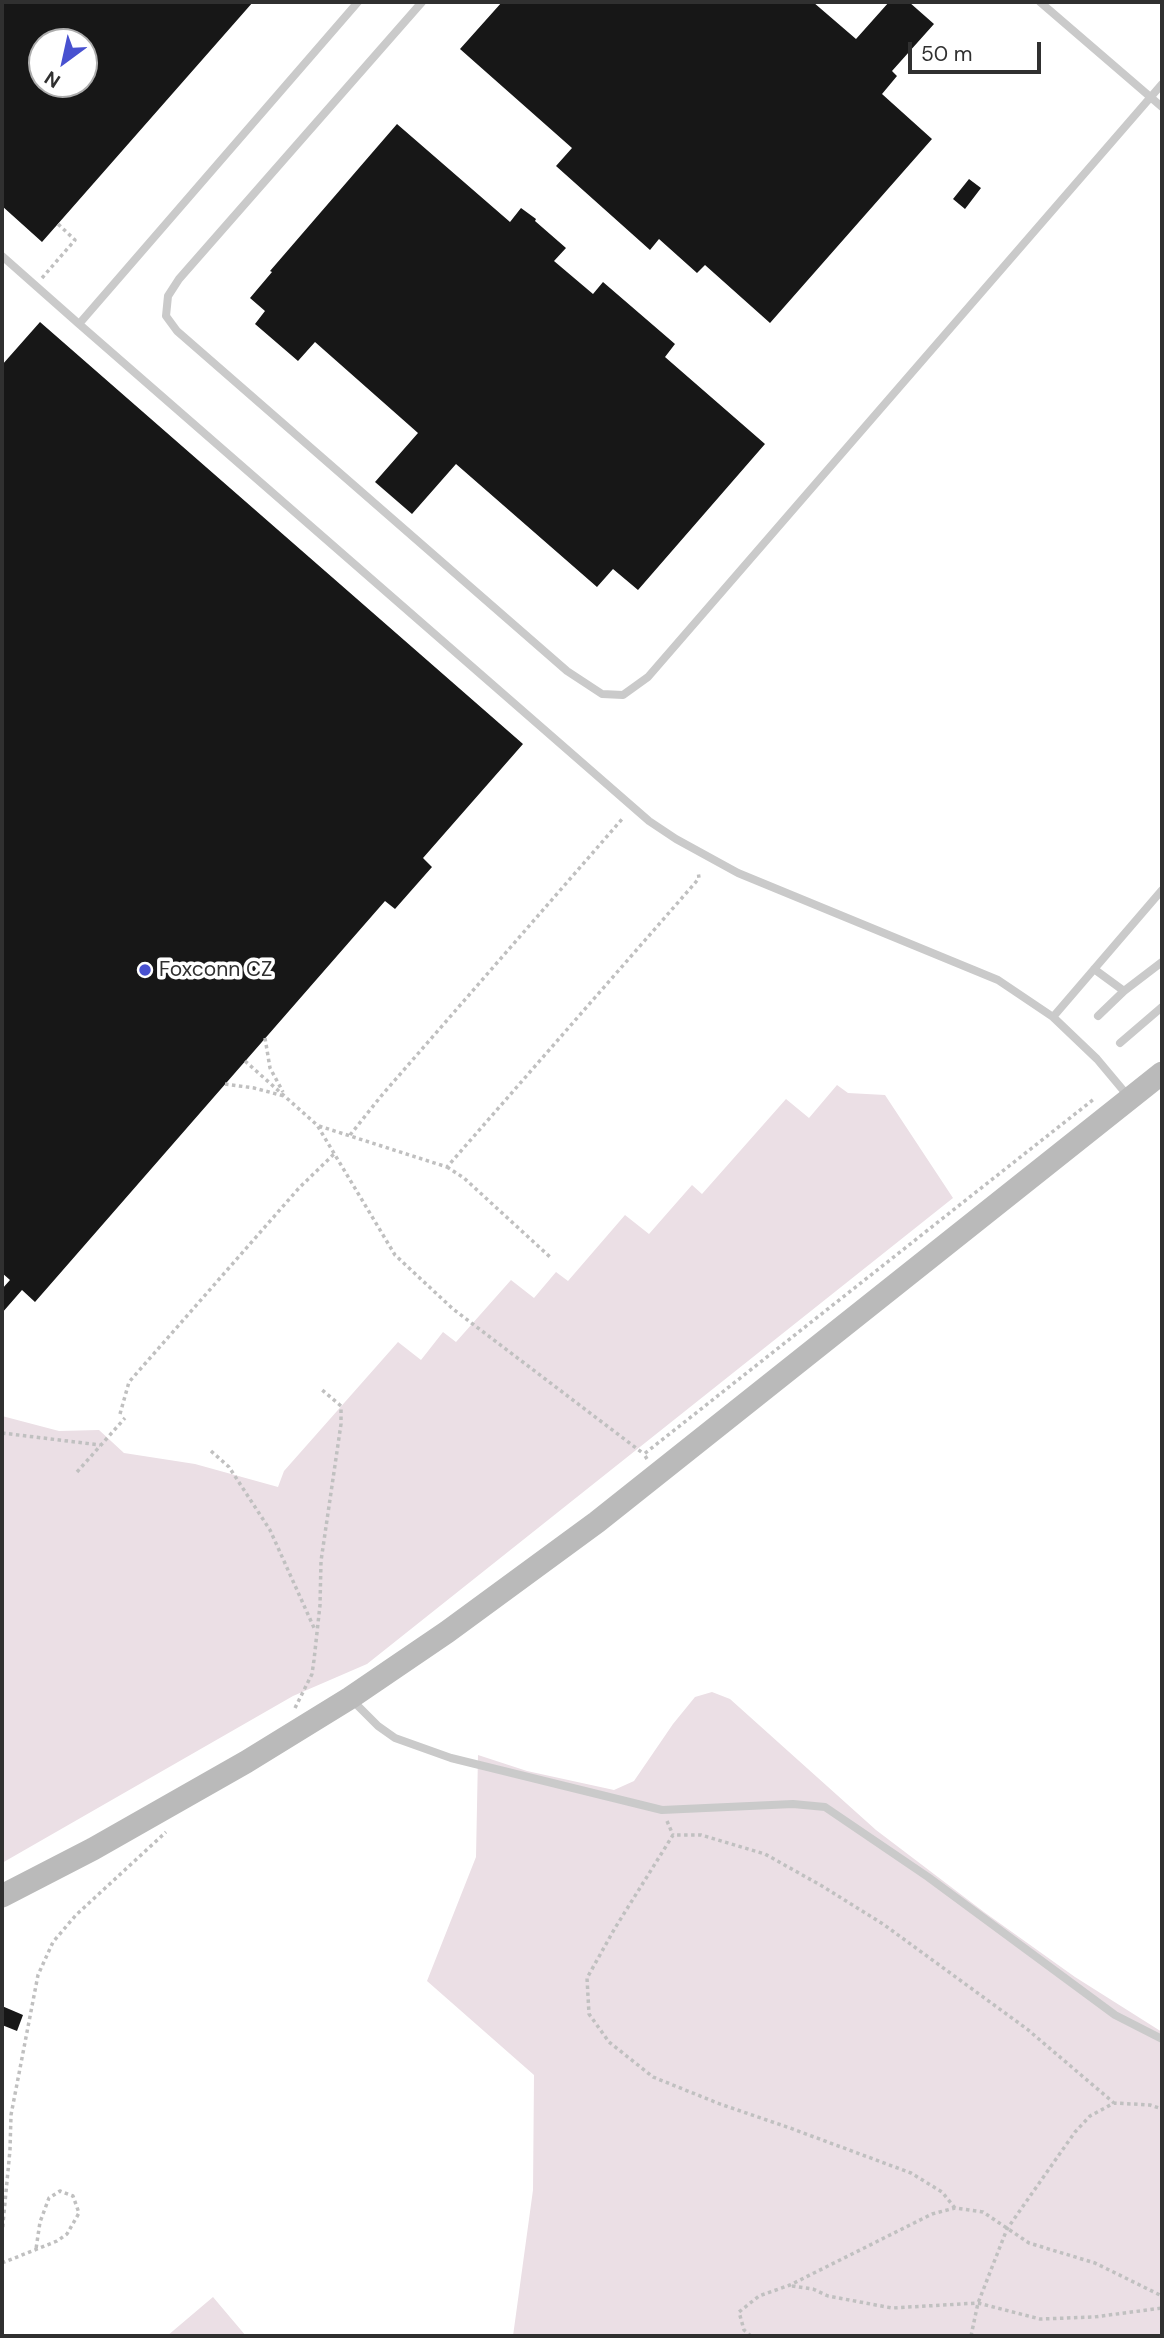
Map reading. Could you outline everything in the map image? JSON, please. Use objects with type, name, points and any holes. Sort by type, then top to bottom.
[{"type":"main road","points":[[2,1896],[93,1849],[350,1698],[525,1576],[657,1475],[1162,1073]]},
{"type":"lane","points":[[79,324],[358,2]]},
{"type":"lane","points":[[422,2],[178,279],[168,296],[166,316],[177,331],[557,663],[602,694],[623,695],[648,677],[1162,84]]},
{"type":"lane","points":[[1041,2],[1162,107]]},
{"type":"lane","points":[[2,256],[663,831],[719,864],[757,882],[998,980],[1053,1017],[1097,1059],[1130,1098]]},
{"type":"lane","points":[[1053,1017],[1162,890]]},
{"type":"lane","points":[[1098,1016],[1124,991],[1162,962]]},
{"type":"lane","points":[[1094,968],[1124,991]]},
{"type":"lane","points":[[1119,1044],[1162,1007]]},
{"type":"lane","points":[[350,1698],[378,1726],[395,1738],[451,1758],[662,1810],[793,1804],[825,1807],[928,1877],[1115,2015],[1162,2039]]},
{"type":"path","points":[[36,286],[75,240],[58,224]]},
{"type":"path","points":[[351,1135],[382,1095],[623,818]]},
{"type":"path","points":[[447,1167],[695,883],[699,878],[698,871]]},
{"type":"path","points":[[265,1038],[270,1068],[286,1097]]},
{"type":"path","points":[[245,1061],[316,1124],[395,1255],[453,1309],[644,1454],[657,1475]]},
{"type":"path","points":[[225,1084],[254,1088],[286,1097]]},
{"type":"path","points":[[644,1454],[1094,1099]]},
{"type":"path","points":[[316,1124],[447,1167],[464,1178],[550,1256]]},
{"type":"path","points":[[120,1414],[129,1382],[299,1188],[334,1154]]},
{"type":"path","points":[[279,1741],[312,1674],[320,1605],[321,1561],[341,1424],[341,1406],[321,1389]]},
{"type":"path","points":[[77,1472],[125,1418]]},
{"type":"path","points":[[2,1433],[100,1445]]},
{"type":"path","points":[[211,1451],[229,1467],[270,1530],[314,1624],[316,1636]]},
{"type":"path","points":[[955,2208],[942,2192],[911,2173],[653,2077],[609,2042],[589,2014],[587,1979],[615,1928],[673,1835],[701,1835],[765,1854],[822,1886],[883,1924],[1027,2029],[1114,2102]]},
{"type":"path","points":[[2,2234],[11,2115],[38,1975],[53,1942],[76,1915],[153,1844]]},
{"type":"path","points":[[971,2336],[978,2303],[1007,2229],[1075,2132],[1090,2116],[1114,2102],[1150,2105],[1162,2109]]},
{"type":"path","points":[[2,2263],[57,2241],[67,2234],[79,2213],[73,2196],[60,2191],[49,2198],[44,2208],[36,2249]]},
{"type":"path","points":[[751,2336],[744,2330],[739,2312],[759,2296],[790,2285],[932,2214],[955,2208],[983,2212],[1030,2243],[1095,2263],[1162,2296]]},
{"type":"path","points":[[790,2285],[814,2289],[828,2297],[892,2308],[978,2303],[1040,2319],[1094,2317],[1162,2308]]},
{"type":"shaded area","points":[[837,1085],[848,1093],[885,1095],[953,1198],[367,1664],[293,1696],[2,1863],[2,1416],[59,1431],[99,1430],[124,1453],[195,1464],[278,1487],[284,1471],[398,1342],[421,1360],[443,1332],[456,1342],[511,1280],[534,1298],[556,1272],[568,1281],[625,1215],[649,1234],[692,1185],[702,1194],[786,1099],[809,1118]]},
{"type":"shaded area","points":[[712,1692],[730,1699],[876,1830],[984,1912],[1075,1977],[1162,2032],[1162,2336],[513,2336],[533,2190],[534,2075],[427,1981],[476,1857],[478,1755],[527,1771],[614,1790],[634,1781],[695,1697]]},
{"type":"shaded area","points":[[213,2297],[246,2336],[167,2336]]},
{"type":"building","points":[[2,2],[253,2],[42,242],[2,206]]},
{"type":"building","points":[[502,2],[813,2],[856,39],[889,2],[909,2],[934,24],[892,71],[897,76],[882,94],[932,139],[770,323],[705,265],[697,273],[659,239],[650,250],[556,166],[572,148],[460,49]]},
{"type":"building","points":[[397,124],[510,222],[521,208],[536,219],[535,221],[566,248],[554,261],[593,294],[603,282],[675,344],[665,357],[765,444],[638,590],[613,569],[597,587],[456,464],[412,514],[375,482],[418,433],[315,342],[298,361],[255,324],[265,311],[250,298],[272,272],[270,271]]},
{"type":"building","points":[[969,179],[981,188],[965,209],[953,199]]},
{"type":"building","points":[[40,322],[523,744],[423,858],[432,867],[395,909],[385,901],[35,1302],[22,1290],[2,1313],[2,1289],[10,1280],[2,1273],[2,365]]},
{"type":"building","points":[[2,2006],[23,2015],[17,2031],[2,2025]]},
{"type":"place","name":"Foxconn CZ","points":[[145,970]]}]
